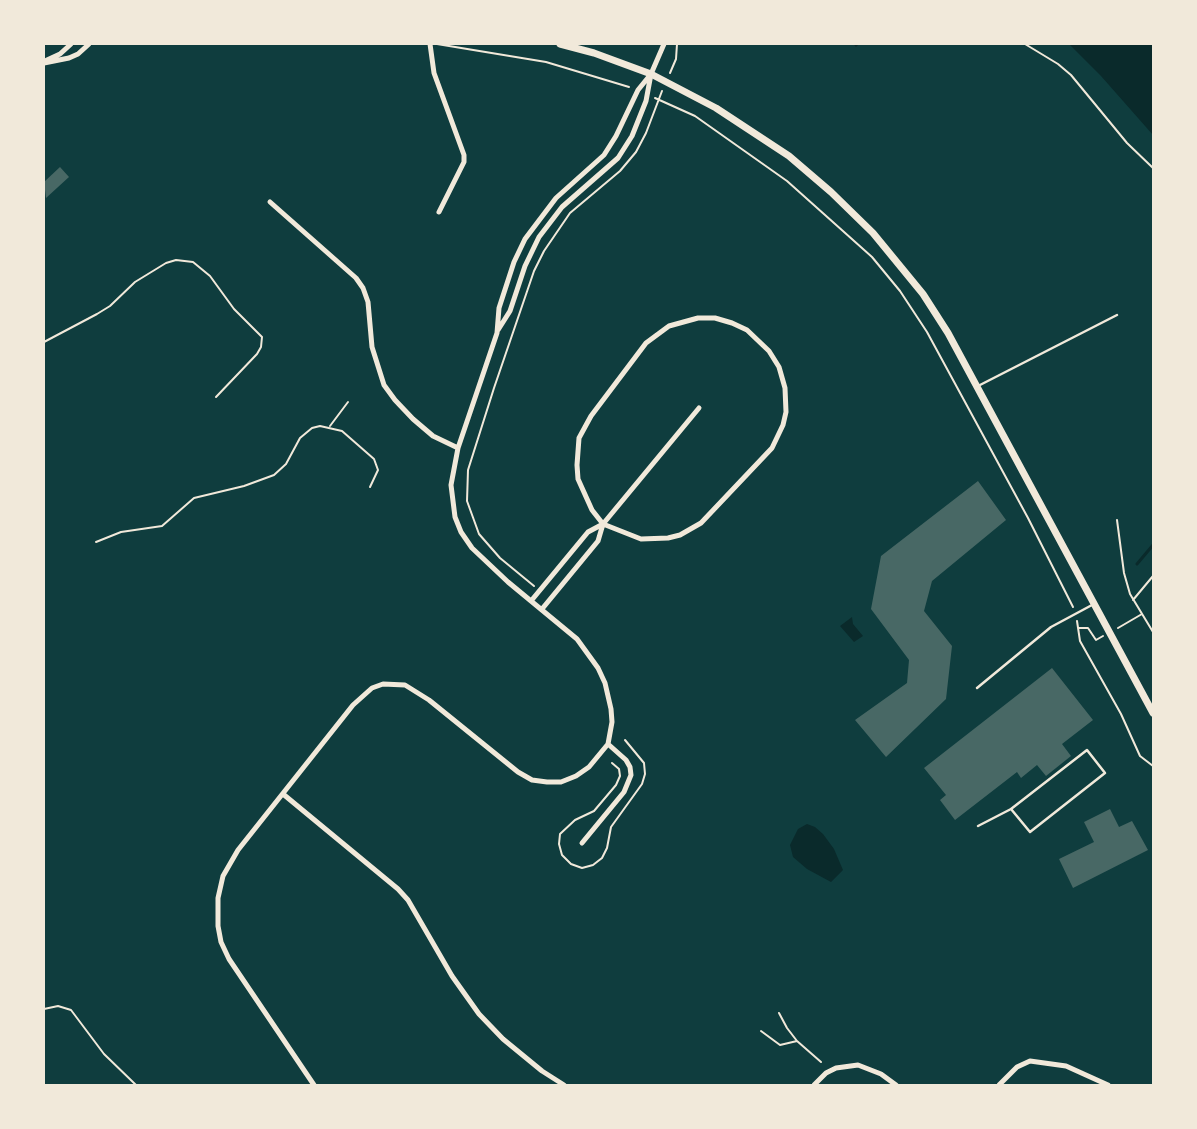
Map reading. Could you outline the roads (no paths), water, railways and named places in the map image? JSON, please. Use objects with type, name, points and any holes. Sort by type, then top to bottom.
[{"type":"main road","points":[[560,44],[594,53],[651,74],[716,108],[766,140],[811,174],[853,213],[892,255],[923,294],[948,333],[1096,603],[1153,713]]},
{"type":"street","points":[[44,62],[60,54],[71,44]]},
{"type":"street","points":[[44,62],[69,58],[78,54],[89,44]]},
{"type":"street","points":[[430,44],[434,74],[464,155],[464,162],[439,212]]},
{"type":"street","points":[[497,332],[510,311],[522,273],[539,237],[562,208],[609,168],[626,148],[646,102],[651,74],[664,44]]},
{"type":"street","points":[[314,1085],[229,959],[221,942],[218,926],[218,898],[223,876],[238,850],[362,694],[383,684],[395,683],[415,690],[511,767],[532,780],[561,782],[576,776],[589,767],[608,744],[612,722],[605,683],[588,653],[577,640],[542,609],[486,563],[461,532],[455,517],[451,485],[458,448],[497,332],[500,308],[514,262],[525,239],[556,198],[604,155],[616,136],[638,90],[651,74]]},
{"type":"street","points":[[270,202],[356,278],[364,288],[368,302],[372,347],[384,385],[413,419],[433,436],[458,448]]},
{"type":"street","points":[[698,318],[715,318],[732,323],[759,339],[769,350],[779,367],[787,399],[783,425],[772,448],[713,514],[697,526],[680,535],[668,538],[641,539],[603,524],[592,510],[578,479],[576,465],[579,438],[591,416],[646,343],[669,326],[698,318]]},
{"type":"street","points":[[531,601],[588,532],[603,524],[699,408]]},
{"type":"street","points":[[542,609],[598,541],[603,524]]},
{"type":"street","points":[[582,843],[624,792],[631,775],[630,767],[626,760],[608,744]]},
{"type":"street","points":[[283,794],[398,889],[408,900],[464,995],[479,1014],[503,1039],[542,1071],[564,1085]]},
{"type":"street","points":[[998,1085],[1017,1067],[1030,1061],[1066,1066],[1108,1085]]},
{"type":"street","points":[[814,1085],[826,1073],[836,1068],[858,1065],[882,1074],[896,1085]]},
{"type":"lane","points":[[978,386],[1117,314]]},
{"type":"lane","points":[[977,688],[1051,628],[1096,603]]},
{"type":"lane","points":[[978,826],[1011,809],[1087,750],[1105,773],[1030,832],[1011,809]]},
{"type":"water","points":[[1069,44],[1153,44],[1153,135],[1101,76]]},
{"type":"water","points":[[852,617],[853,624],[863,636],[854,642],[840,626]]},
{"type":"water","points":[[807,824],[815,827],[823,834],[834,849],[843,870],[831,882],[807,869],[793,857],[790,845],[798,829]]},
{"type":"waterway","points":[[1137,564],[1153,545]]}]
